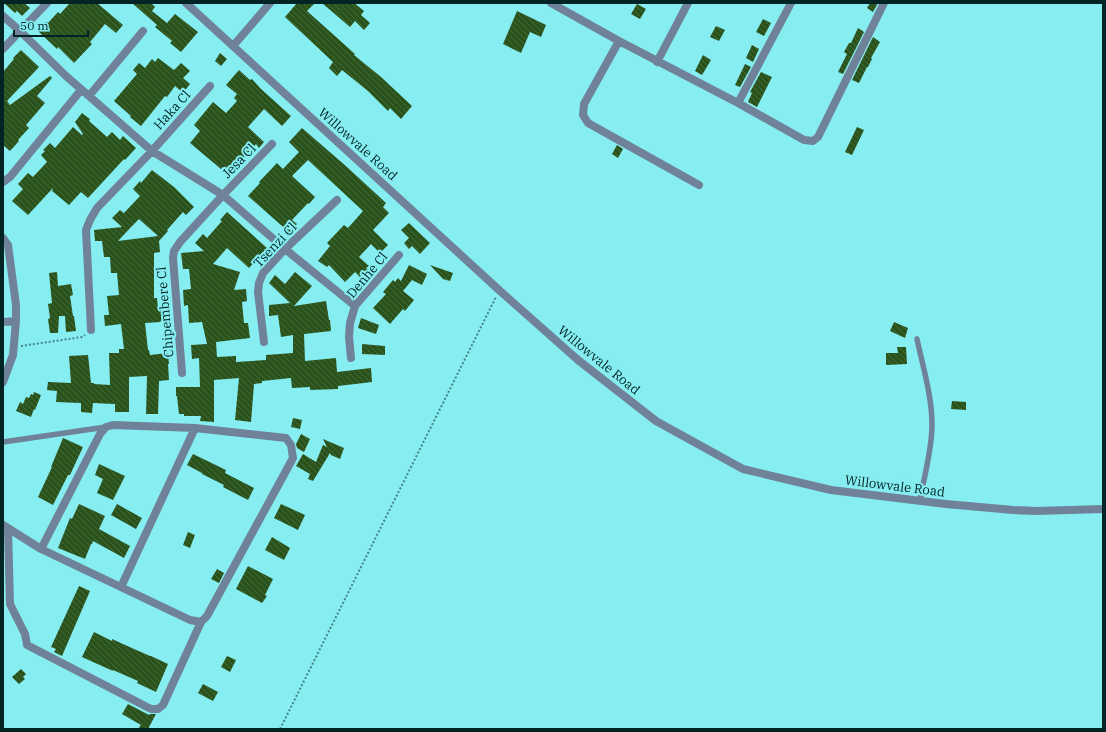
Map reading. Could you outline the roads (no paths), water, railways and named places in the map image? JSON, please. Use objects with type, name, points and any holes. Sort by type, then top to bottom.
[{"type":"street","points":[[3,49],[47,3]]},
{"type":"street","name":"Willowvale Road","points":[[186,3],[499,290],[578,360],[656,421],[743,469],[831,490],[920,501],[1013,510],[1037,511],[1103,509]]},
{"type":"street","points":[[233,46],[270,3]]},
{"type":"street","points":[[551,3],[562,6],[619,41],[738,103],[804,140],[813,141],[818,137],[884,3]]},
{"type":"street","points":[[657,62],[688,3]]},
{"type":"street","points":[[738,103],[791,3]]},
{"type":"street","points":[[3,16],[81,90],[152,151],[223,195],[285,249],[355,306]]},
{"type":"street","points":[[89,96],[143,31]]},
{"type":"street","points":[[619,41],[584,104],[583,115],[588,123],[699,184]]},
{"type":"street","name":"Haka Cl","points":[[91,330],[86,230],[90,220],[97,208],[152,151],[210,86]]},
{"type":"street","points":[[3,182],[10,177],[81,90]]},
{"type":"street","name":"Jesa Cl","points":[[223,195],[272,144]]},
{"type":"street","name":"Chipembere Cl","points":[[182,373],[172,258],[174,250],[180,242],[223,195]]},
{"type":"street","name":"Tsenzi Cl","points":[[264,342],[258,292],[259,283],[263,273],[285,249],[337,200]]},
{"type":"street","points":[[3,238],[8,245],[16,304],[14,355],[3,382]]},
{"type":"street","name":"Denhe Cl","points":[[351,358],[349,337],[350,323],[355,306],[399,255]]},
{"type":"street","points":[[3,322],[16,320]]},
{"type":"street","points":[[6,526],[10,604],[25,634],[27,645],[151,709],[158,709],[163,705],[200,622],[207,616],[293,458],[291,445],[286,438],[195,428],[113,425],[106,427],[100,434],[41,549]]},
{"type":"street","points":[[121,587],[195,428]]},
{"type":"street","points":[[6,526],[41,549],[190,620],[200,622]]},
{"type":"lane","points":[[917,339],[930,400],[932,424],[931,440],[920,501]]},
{"type":"lane","points":[[3,442],[106,427]]}]
